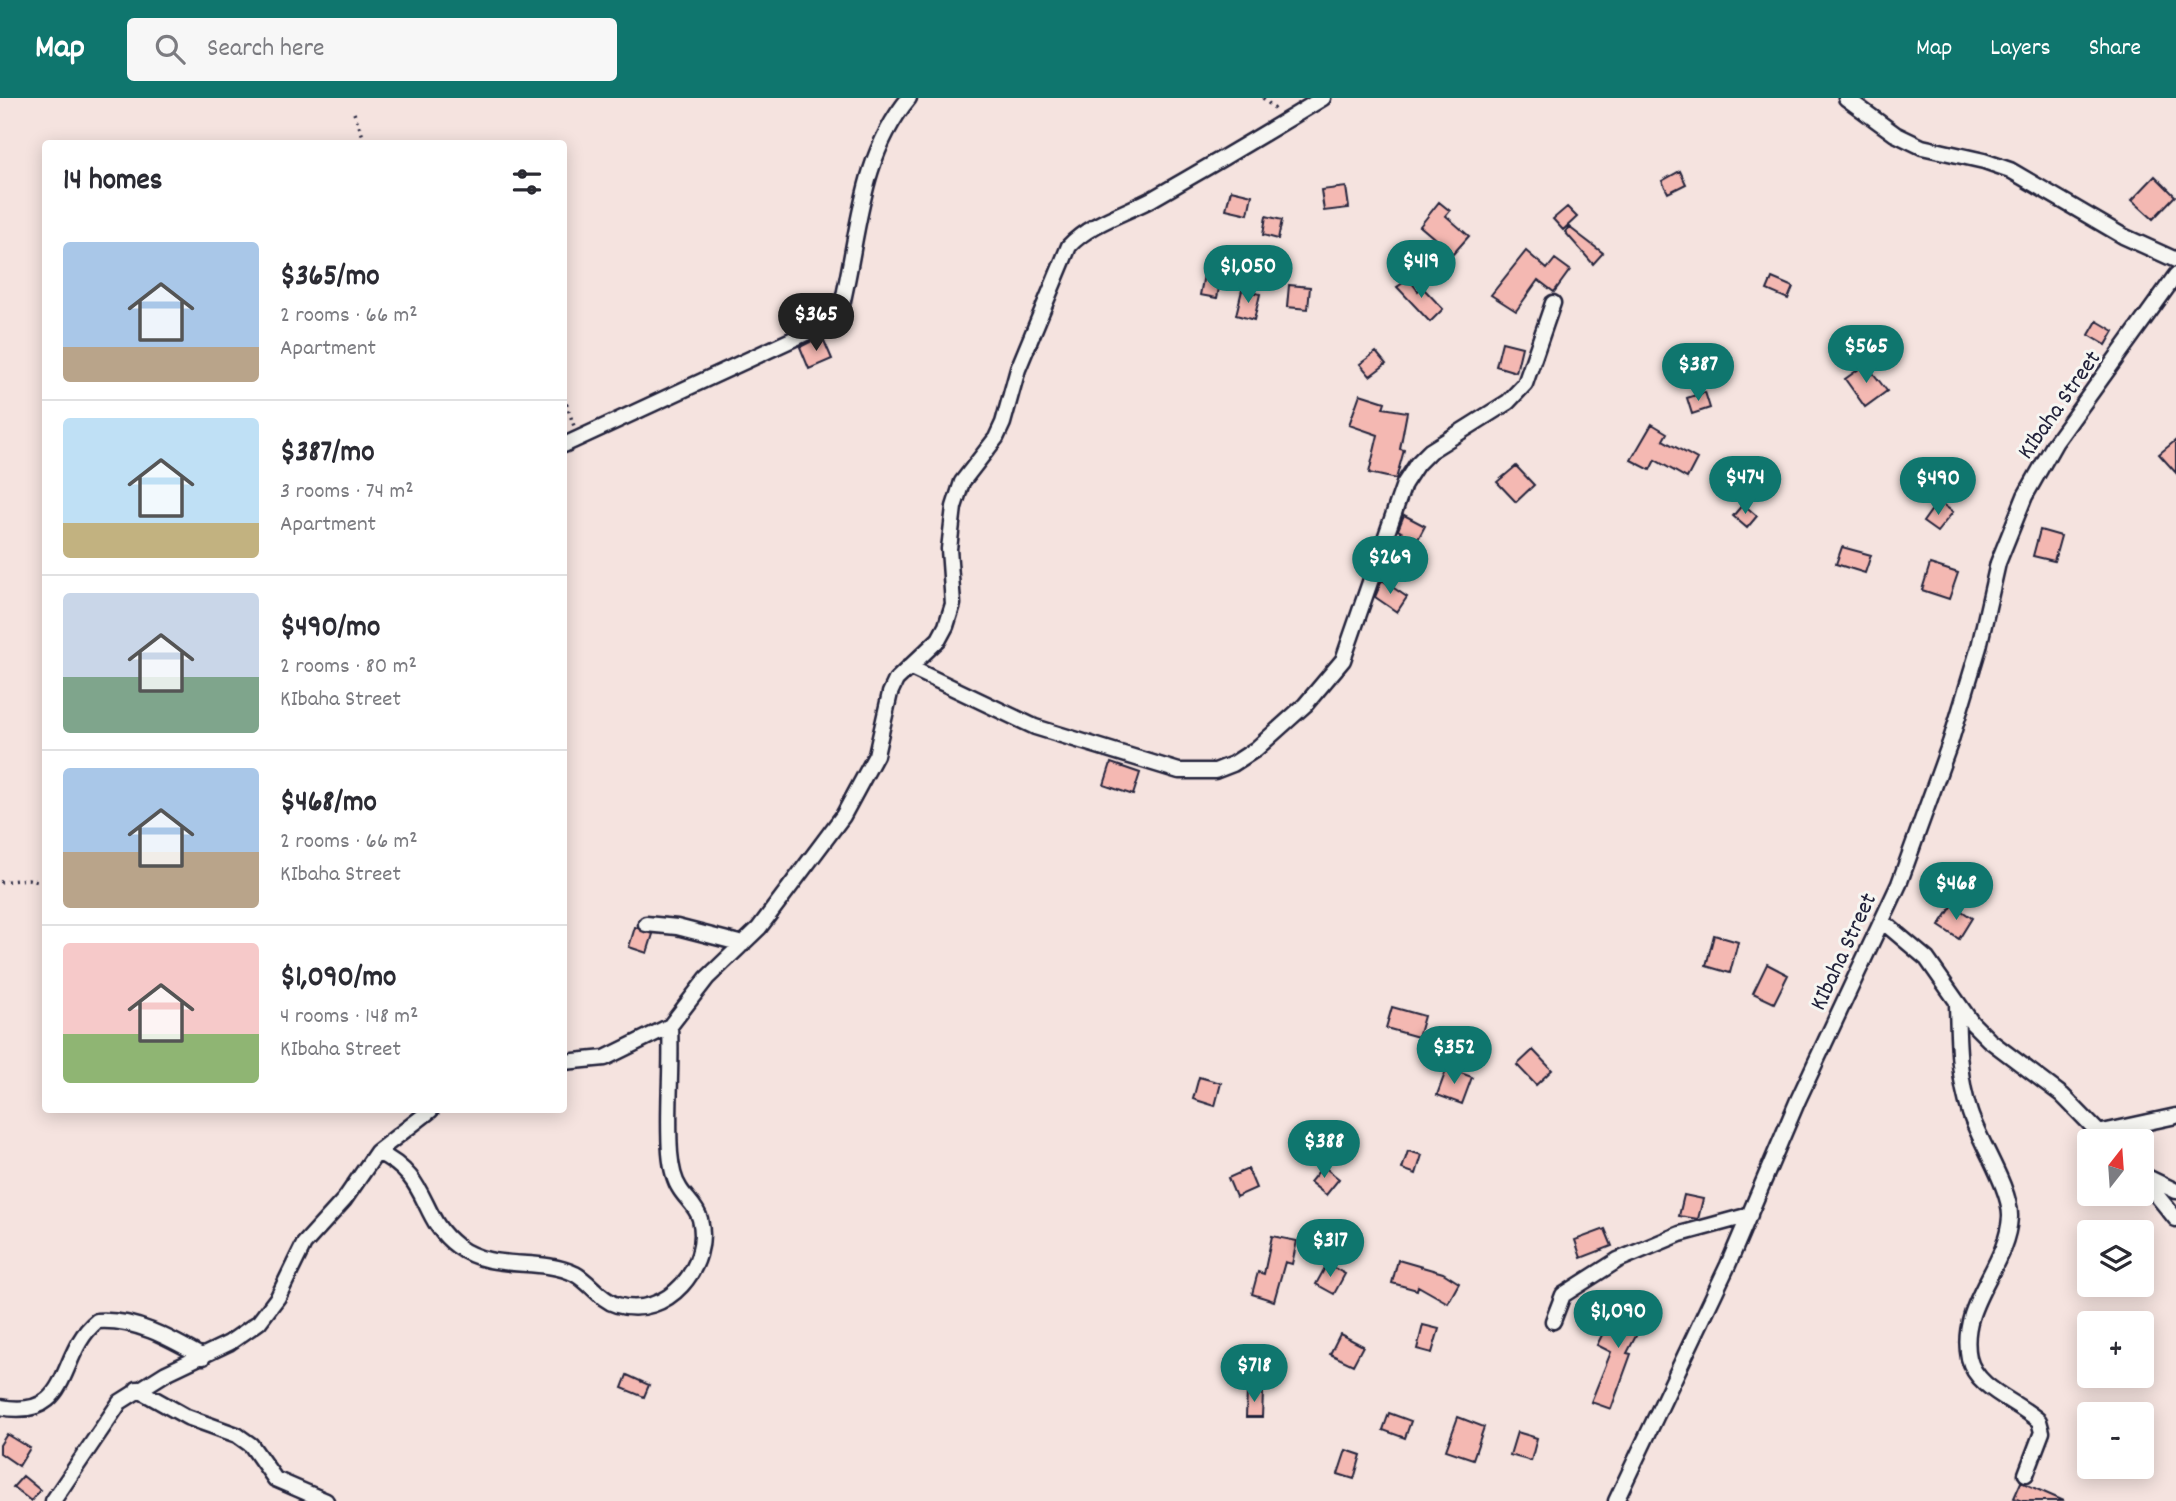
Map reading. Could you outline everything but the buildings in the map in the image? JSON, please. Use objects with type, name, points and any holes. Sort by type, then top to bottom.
[{"type":"street","points":[[567,444],[830,322],[840,313],[866,181],[879,142],[909,98]]},
{"type":"street","points":[[567,1062],[606,1058],[670,1026],[694,992],[743,944],[790,887],[859,789],[876,755],[890,693],[896,680],[939,639],[946,626],[953,604],[949,549],[954,507],[962,482],[996,438],[1003,423],[1018,369],[1069,246],[1079,234],[1149,201],[1323,98]]},
{"type":"street","points":[[1846,98],[1895,134],[1922,147],[1984,161],[2010,170],[2123,236],[2176,260]]},
{"type":"street","name":"KIbaha Street","points":[[1616,1501],[1750,1215],[1803,1088],[1882,921],[1924,820],[1979,647],[1998,563],[2025,496],[2056,443],[2176,275]]},
{"type":"street","points":[[909,667],[1035,727],[1140,760],[1199,772],[1214,771],[1233,764],[1256,749],[1305,705],[1343,660],[1404,484],[1417,464],[1430,451],[1499,409],[1525,384],[1553,303]]},
{"type":"street","points":[[1882,921],[1927,959],[1957,1002],[1989,1040],[2063,1095],[2095,1129]]},
{"type":"street","points":[[646,924],[677,927],[743,944]]},
{"type":"street","points":[[1957,1002],[1959,1069],[1969,1111],[1981,1145],[2008,1194],[2010,1217],[1996,1266],[1978,1293],[1968,1337],[1969,1359],[1979,1378],[2039,1421],[2042,1432],[2026,1474]]},
{"type":"street","points":[[377,1152],[408,1171],[442,1232],[458,1247],[482,1259],[573,1273],[617,1305],[648,1307],[680,1289],[690,1277],[703,1236],[700,1216],[679,1188],[670,1153],[670,1026]]},
{"type":"street","points":[[53,1501],[120,1402],[137,1390],[203,1357],[259,1322],[282,1289],[304,1244],[344,1200],[377,1152],[427,1113]]},
{"type":"street","points":[[2131,1129],[2176,1116]]},
{"type":"street","points":[[2154,1181],[2176,1191]]},
{"type":"street","points":[[2154,1191],[2176,1219]]},
{"type":"street","points":[[1553,1321],[1563,1295],[1618,1260],[1680,1234],[1750,1215]]},
{"type":"street","points":[[0,1406],[20,1411],[41,1406],[54,1394],[78,1343],[97,1321],[120,1321],[148,1330],[203,1357]]},
{"type":"street","points":[[137,1390],[187,1417],[236,1434],[251,1445],[275,1479],[326,1501]]},
{"type":"path","points":[[354,113],[364,140]]},
{"type":"path","points":[[567,405],[579,438]]},
{"type":"path","points":[[0,882],[27,879],[42,882]]}]
